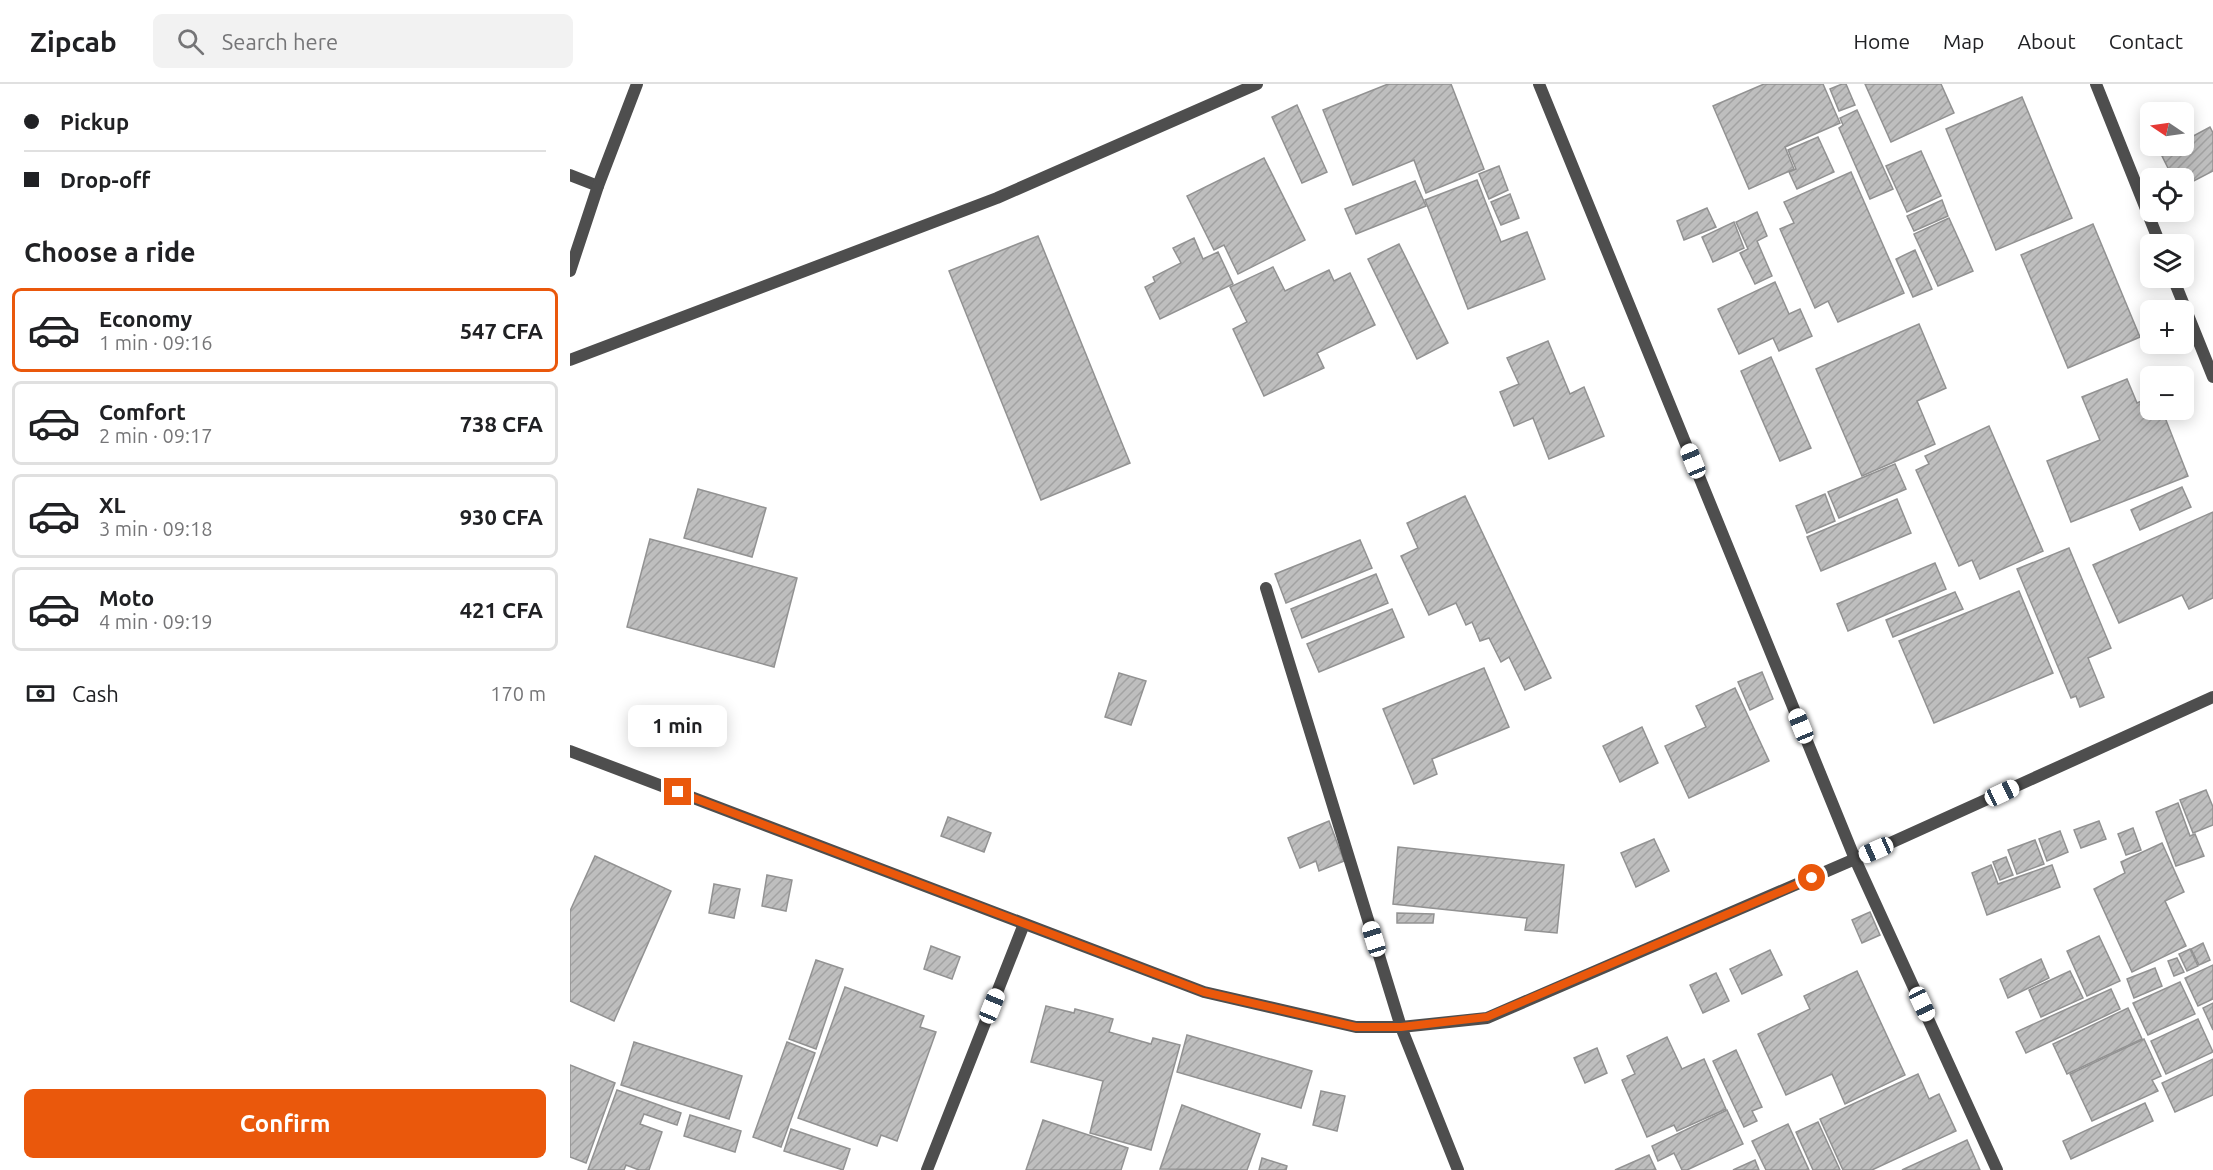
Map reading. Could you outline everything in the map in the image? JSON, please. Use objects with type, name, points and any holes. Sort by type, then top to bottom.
[{"type":"street","points":[[570,271],[598,186],[637,84]]},
{"type":"street","points":[[570,360],[997,198],[1257,84]]},
{"type":"street","points":[[1539,84],[1855,859],[1997,1170]]},
{"type":"street","points":[[2096,84],[2156,234]]},
{"type":"street","points":[[570,175],[598,186]]},
{"type":"street","points":[[2177,288],[2213,377]]},
{"type":"street","points":[[1266,588],[1401,1027],[1458,1170]]},
{"type":"street","points":[[570,751],[1204,992],[1356,1027],[1401,1027],[1487,1017],[1855,859],[2213,697]]},
{"type":"street","points":[[927,1170],[1024,924]]},
{"type":"building","points":[[1388,84],[1451,84],[1484,169],[1426,193],[1414,160],[1353,185],[1323,110]]},
{"type":"building","points":[[1764,84],[1823,84],[1840,123],[1785,147],[1794,169],[1749,189],[1713,106]]},
{"type":"building","points":[[1846,84],[1855,105],[1839,111],[1830,89]]},
{"type":"building","points":[[1865,84],[1941,84],[1954,113],[1891,142]]},
{"type":"building","points":[[2022,97],[2072,218],[1996,250],[1946,129]]},
{"type":"building","points":[[1297,105],[1327,172],[1302,183],[1272,117]]},
{"type":"building","points":[[1857,110],[1893,189],[1870,199],[1839,128],[1843,125],[1840,118]]},
{"type":"building","points":[[2210,127],[2213,133],[2213,171],[2194,181],[2194,168],[2168,168],[2162,156],[2194,156],[2194,136]]},
{"type":"building","points":[[1818,137],[1834,172],[1797,189],[1789,172],[1796,169],[1788,150]]},
{"type":"building","points":[[1921,151],[1941,196],[1907,212],[1886,166]]},
{"type":"building","points":[[1264,158],[1305,240],[1238,274],[1224,245],[1214,250],[1187,196]]},
{"type":"building","points":[[1499,166],[1508,190],[1489,199],[1479,174]]},
{"type":"building","points":[[1851,172],[1904,293],[1838,322],[1828,301],[1815,308],[1780,229],[1794,223],[1784,202]]},
{"type":"building","points":[[1477,180],[1501,242],[1527,232],[1545,279],[1468,309],[1425,200]]},
{"type":"building","points":[[1415,181],[1426,206],[1356,234],[1345,209]]},
{"type":"building","points":[[1510,194],[1519,218],[1501,225],[1491,202]]},
{"type":"building","points":[[1942,200],[1948,216],[1914,231],[1907,216]]},
{"type":"building","points":[[1707,208],[1716,227],[1684,240],[1677,221]]},
{"type":"building","points":[[1757,212],[1767,236],[1757,241],[1772,276],[1755,284],[1740,253],[1748,249],[1736,222]]},
{"type":"building","points":[[1949,218],[1973,271],[1938,286],[1914,234]]},
{"type":"building","points":[[1734,222],[1744,248],[1713,262],[1702,237]]},
{"type":"building","points":[[2093,224],[2140,337],[2068,368],[2021,255]]},
{"type":"building","points":[[1038,236],[1130,463],[1041,500],[949,271]]},
{"type":"building","points":[[1194,238],[1203,259],[1218,252],[1233,284],[1160,319],[1145,287],[1155,282],[1153,277],[1181,263],[1173,248]]},
{"type":"building","points":[[1399,244],[1448,343],[1417,359],[1368,259]]},
{"type":"building","points":[[1915,250],[1932,289],[1913,297],[1896,259]]},
{"type":"building","points":[[1273,267],[1285,291],[1329,270],[1334,281],[1350,273],[1375,325],[1317,353],[1324,368],[1264,396],[1233,329],[1247,322],[1230,287]]},
{"type":"building","points":[[1775,282],[1789,314],[1800,309],[1812,336],[1779,351],[1773,338],[1739,354],[1718,309]]},
{"type":"building","points":[[1919,324],[1946,388],[1917,401],[1935,444],[1862,476],[1816,369]]},
{"type":"building","points":[[1548,341],[1570,394],[1584,387],[1604,436],[1549,459],[1533,418],[1514,426],[1500,392],[1519,384],[1507,358]]},
{"type":"building","points":[[1771,357],[1811,448],[1780,461],[1741,371]]},
{"type":"building","points":[[2127,379],[2137,403],[2140,402],[2140,420],[2166,420],[2188,476],[2071,522],[2047,461],[2100,440],[2082,397]]},
{"type":"building","points":[[1989,426],[2043,551],[1980,579],[1972,560],[1959,566],[1916,470],[1929,464],[1925,456]]},
{"type":"building","points":[[1895,464],[1906,489],[1839,518],[1828,492]]},
{"type":"building","points":[[2182,487],[2191,507],[2140,530],[2131,510]]},
{"type":"building","points":[[698,489],[766,508],[752,557],[684,538]]},
{"type":"building","points":[[1825,494],[1835,521],[1807,533],[1796,506]]},
{"type":"building","points":[[1465,496],[1551,678],[1525,690],[1509,657],[1501,662],[1489,638],[1480,641],[1472,622],[1466,625],[1456,603],[1429,615],[1401,556],[1418,548],[1407,523]]},
{"type":"building","points":[[1897,499],[1911,533],[1821,571],[1807,537]]},
{"type":"building","points":[[2213,512],[2213,598],[2189,609],[2182,595],[2119,623],[2093,565]]},
{"type":"building","points":[[650,539],[797,578],[774,667],[627,627]]},
{"type":"building","points":[[1360,540],[1372,568],[1286,603],[1275,574]]},
{"type":"building","points":[[2069,548],[2111,648],[2088,658],[2104,697],[2080,707],[2076,696],[2071,698],[2017,569]]},
{"type":"building","points":[[1935,563],[1946,589],[1848,631],[1837,604]]},
{"type":"building","points":[[1376,574],[1388,603],[1302,638],[1291,609]]},
{"type":"building","points":[[2019,591],[2053,673],[1934,723],[1899,641]]},
{"type":"building","points":[[1955,592],[1963,609],[1893,637],[1886,620]]},
{"type":"building","points":[[1392,609],[1404,637],[1319,672],[1307,644]]},
{"type":"building","points":[[1484,668],[1509,727],[1432,759],[1437,774],[1414,784],[1383,709]]},
{"type":"building","points":[[1762,672],[1773,699],[1750,710],[1738,682]]},
{"type":"building","points":[[1119,673],[1146,681],[1131,725],[1105,717]]},
{"type":"building","points":[[1735,688],[1769,761],[1689,798],[1665,746],[1706,727],[1696,706]]},
{"type":"building","points":[[1642,727],[1658,763],[1620,782],[1603,746]]},
{"type":"building","points":[[2206,790],[2213,807],[2213,825],[2193,833],[2180,800]]},
{"type":"building","points":[[2178,803],[2190,836],[2195,834],[2204,856],[2176,866],[2156,812]]},
{"type":"building","points":[[948,817],[991,833],[984,852],[941,836]]},
{"type":"building","points":[[1329,821],[1344,861],[1319,871],[1316,861],[1300,868],[1288,838]]},
{"type":"building","points":[[2099,821],[2106,839],[2081,848],[2074,830]]},
{"type":"building","points":[[2133,828],[2141,850],[2126,855],[2118,834]]},
{"type":"building","points":[[2060,831],[2068,852],[2047,861],[2039,839]]},
{"type":"building","points":[[1654,839],[1669,871],[1636,887],[1621,853]]},
{"type":"building","points":[[2035,840],[2044,864],[2017,874],[2008,850]]},
{"type":"building","points":[[2162,843],[2184,892],[2165,901],[2186,946],[2132,972],[2094,889],[2125,873],[2121,862]]},
{"type":"building","points":[[1398,847],[1564,865],[1557,933],[1525,930],[1527,918],[1393,904]]},
{"type":"building","points":[[595,856],[671,891],[614,1021],[570,1001],[570,911]]},
{"type":"building","points":[[2006,857],[2013,875],[2000,880],[1993,862]]},
{"type":"building","points":[[1991,865],[1998,884],[2052,865],[2060,887],[1987,915],[1972,873]]},
{"type":"building","points":[[767,875],[792,880],[786,911],[762,906]]},
{"type":"building","points":[[714,884],[740,889],[734,918],[709,913]]},
{"type":"building","points":[[1870,912],[1880,935],[1862,943],[1852,920]]},
{"type":"building","points":[[1397,913],[1434,914],[1433,923],[1397,923]]},
{"type":"building","points":[[2099,936],[2120,981],[2087,996],[2067,951]]},
{"type":"building","points":[[2203,943],[2210,960],[2199,965],[2191,949]]},
{"type":"building","points":[[931,946],[960,957],[952,979],[924,969]]},
{"type":"building","points":[[2190,949],[2198,966],[2187,971],[2179,954]]},
{"type":"building","points":[[1770,950],[1782,975],[1742,994],[1730,969]]},
{"type":"building","points":[[2177,958],[2184,972],[2174,976],[2168,961]]},
{"type":"building","points":[[2041,959],[2049,978],[2008,998],[2000,979]]},
{"type":"building","points":[[816,960],[843,969],[816,1049],[789,1039]]},
{"type":"building","points":[[2213,965],[2213,999],[2198,1006],[2185,978]]},
{"type":"building","points":[[2155,968],[2162,986],[2134,998],[2127,979]]},
{"type":"building","points":[[1857,971],[1905,1075],[1845,1104],[1832,1074],[1786,1095],[1758,1034],[1810,1009],[1804,996]]},
{"type":"building","points":[[2070,971],[2083,998],[2041,1017],[2029,990]]},
{"type":"building","points":[[1716,973],[1729,1001],[1703,1013],[1690,985]]},
{"type":"building","points":[[2180,982],[2195,1014],[2148,1035],[2133,1003]]},
{"type":"building","points":[[845,987],[924,1016],[920,1027],[936,1032],[897,1141],[881,1135],[877,1146],[798,1118]]},
{"type":"building","points":[[2111,989],[2120,1009],[2026,1053],[2016,1032]]},
{"type":"building","points":[[2213,1003],[2213,1030],[2203,1008]]},
{"type":"building","points":[[1046,1006],[1074,1013],[1075,1009],[1113,1019],[1109,1032],[1151,1044],[1153,1038],[1180,1045],[1151,1150],[1090,1133],[1103,1081],[1031,1062]]},
{"type":"building","points":[[2128,1008],[2142,1039],[2067,1074],[2053,1044]]},
{"type":"building","points":[[2198,1019],[2213,1052],[2166,1074],[2151,1041]]},
{"type":"building","points":[[1187,1035],[1312,1071],[1301,1108],[1177,1072]]},
{"type":"building","points":[[1667,1037],[1682,1069],[1704,1059],[1726,1109],[1677,1131],[1674,1125],[1647,1137],[1622,1080],[1635,1074],[1627,1056]]},
{"type":"building","points":[[2144,1039],[2161,1076],[2152,1080],[2158,1091],[2092,1121],[2070,1074]]},
{"type":"building","points":[[634,1042],[742,1076],[729,1119],[621,1085]]},
{"type":"building","points":[[787,1042],[815,1053],[781,1147],[753,1137]]},
{"type":"building","points":[[1597,1048],[1607,1073],[1585,1083],[1574,1058]]},
{"type":"building","points":[[1736,1050],[1762,1107],[1752,1111],[1757,1121],[1744,1127],[1713,1061]]},
{"type":"building","points":[[2213,1059],[2213,1095],[2175,1112],[2162,1083]]},
{"type":"building","points":[[570,1065],[615,1083],[586,1163],[570,1157]]},
{"type":"building","points":[[1918,1074],[1929,1099],[1939,1094],[1956,1131],[1872,1170],[1843,1170],[1820,1119]]},
{"type":"building","points":[[617,1090],[681,1113],[677,1125],[644,1114],[640,1124],[662,1132],[649,1170],[639,1170],[626,1165],[624,1170],[588,1170]]},
{"type":"building","points":[[1321,1091],[1345,1096],[1337,1131],[1313,1125]]},
{"type":"building","points":[[2145,1103],[2153,1121],[2071,1159],[2063,1141]]},
{"type":"building","points":[[1182,1105],[1260,1134],[1247,1170],[1160,1169]]},
{"type":"building","points":[[1727,1110],[1743,1144],[1687,1170],[1682,1170],[1674,1153],[1658,1161],[1652,1146]]},
{"type":"building","points":[[690,1115],[741,1131],[735,1152],[684,1136]]},
{"type":"building","points":[[1043,1120],[1128,1148],[1121,1170],[1026,1170]]},
{"type":"building","points":[[1818,1122],[1840,1170],[1813,1170],[1796,1132]]},
{"type":"building","points":[[1788,1124],[1809,1170],[1766,1170],[1752,1141]]},
{"type":"building","points":[[791,1129],[850,1149],[843,1170],[784,1151]]},
{"type":"building","points":[[1967,1140],[1980,1170],[1902,1170]]},
{"type":"building","points":[[1649,1155],[1656,1170],[1615,1170]]},
{"type":"building","points":[[1262,1158],[1287,1166],[1286,1170],[1259,1170]]},
{"type":"building","points":[[1755,1160],[1759,1170],[1733,1170]]},
{"type":"route","points":[[678,792],[1204,992],[1356,1027],[1401,1027],[1487,1017],[1812,878]]}]
